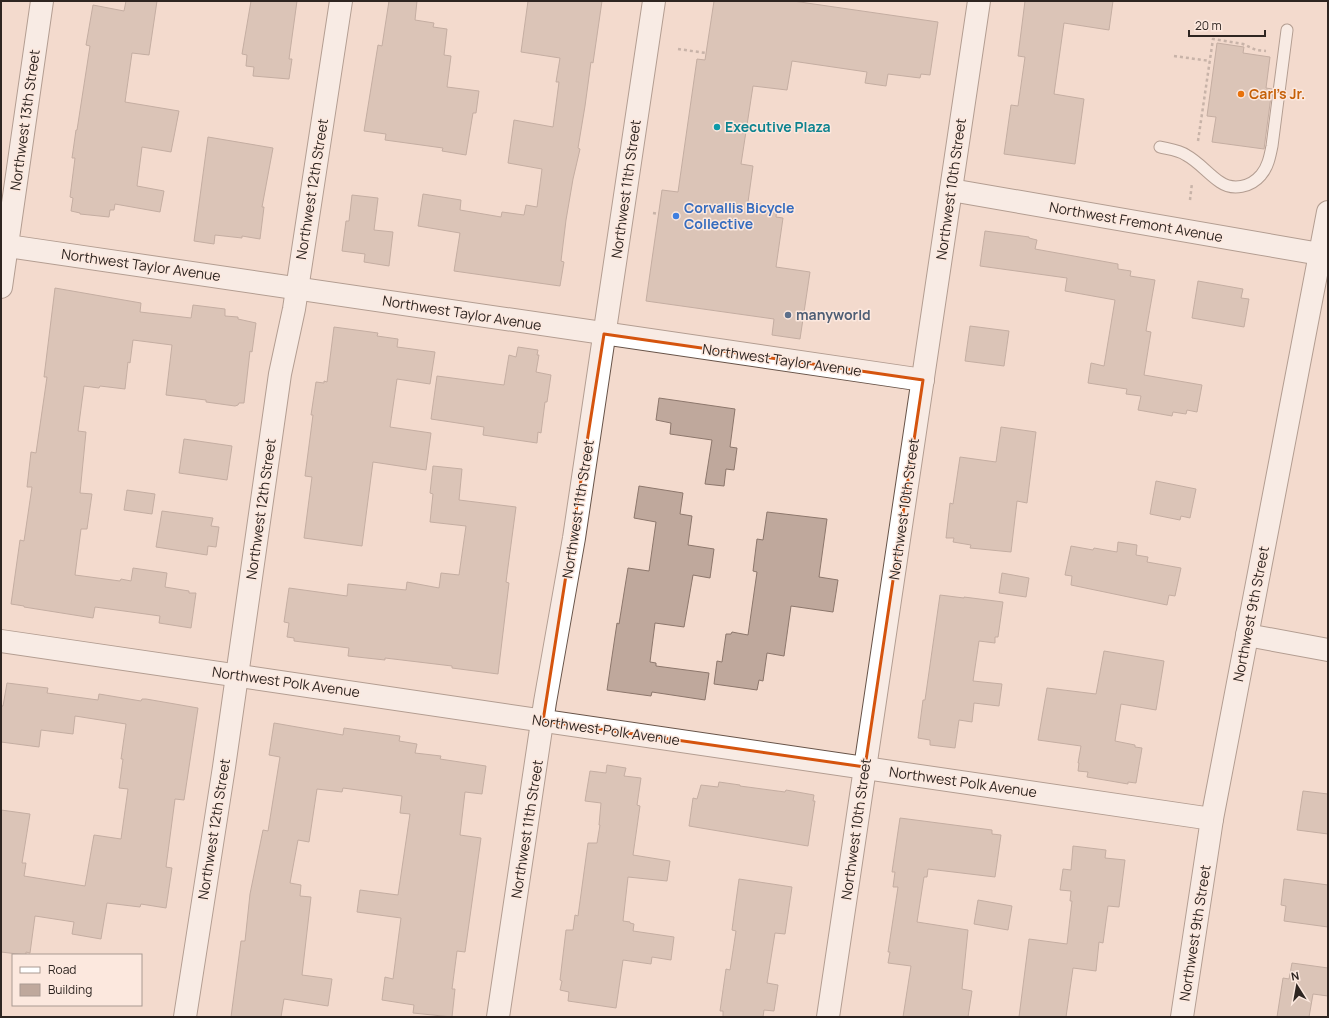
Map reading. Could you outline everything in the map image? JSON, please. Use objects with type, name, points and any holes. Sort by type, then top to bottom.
[{"type":"street","name":"Northwest 13th Street","points":[[1,287],[4,245],[42,1]]},
{"type":"street","name":"Northwest 12th Street","points":[[185,1017],[224,767],[280,374],[297,288],[341,1]]},
{"type":"street","name":"Northwest 11th Street","points":[[498,1017],[545,702],[574,538],[654,1]]},
{"type":"street","name":"Northwest 10th Street","points":[[828,1017],[979,1]]},
{"type":"street","name":"Northwest Fremont Avenue","points":[[951,190],[1320,254]]},
{"type":"street","name":"Northwest 9th Street","points":[[1182,1017],[1212,818],[1328,212]]},
{"type":"street","name":"Northwest Taylor Avenue","points":[[4,245],[923,380]]},
{"type":"street","points":[[1247,634],[1328,650]]},
{"type":"street","name":"Northwest Polk Avenue","points":[[1,641],[1212,818]]},
{"type":"lane","points":[[1160,147],[1185,154],[1195,160],[1213,177],[1232,187],[1244,186],[1254,181],[1262,174],[1268,161],[1272,146],[1287,30]]},
{"type":"path","points":[[1190,200],[1213,39],[1243,44],[1256,50],[1275,53],[1272,68],[1282,70]]},
{"type":"path","points":[[678,49],[706,53]]},
{"type":"path","points":[[1174,56],[1210,61]]},
{"type":"path","points":[[653,212],[659,214]]},
{"type":"highlighted area","points":[[604,334],[923,380],[865,767],[543,721]]},
{"type":"building","points":[[126,1],[157,1],[149,55],[132,53],[125,102],[179,111],[171,152],[142,147],[137,186],[164,191],[160,212],[115,204],[114,210],[110,210],[109,217],[80,214],[71,211],[73,198],[70,197],[75,158],[72,158],[90,46],[86,45],[93,5],[124,11]]},
{"type":"building","points":[[251,1],[297,1],[289,59],[292,59],[289,79],[253,76],[254,67],[246,66],[247,55],[242,54]]},
{"type":"building","points":[[389,1],[417,1],[415,20],[434,23],[433,27],[447,29],[444,55],[451,56],[447,87],[479,91],[476,113],[473,113],[466,155],[442,151],[443,148],[385,140],[386,134],[364,131],[378,45],[382,46]]},
{"type":"building","points":[[528,1],[602,1],[578,148],[580,149],[566,220],[561,261],[564,262],[560,286],[454,271],[460,233],[418,226],[423,194],[461,200],[460,210],[501,217],[502,212],[524,215],[526,205],[537,207],[542,169],[508,163],[514,120],[553,127],[559,82],[556,82],[560,58],[521,52]]},
{"type":"building","points":[[714,1],[793,1],[938,22],[930,75],[921,74],[920,78],[888,74],[886,86],[865,83],[867,72],[792,61],[787,90],[753,86],[741,164],[753,166],[748,202],[777,207],[776,217],[783,218],[776,267],[810,272],[800,339],[772,335],[774,319],[646,301],[662,190],[678,192],[697,59],[705,60]]},
{"type":"building","points":[[1025,1],[1113,1],[1109,30],[1064,23],[1054,94],[1084,99],[1075,164],[1004,154],[1011,105],[1018,106],[1025,57],[1018,56]]},
{"type":"building","points":[[1217,43],[1244,47],[1243,53],[1270,57],[1266,88],[1272,89],[1264,149],[1212,142],[1216,117],[1207,116]]},
{"type":"building","points":[[208,137],[273,148],[262,207],[264,207],[260,239],[242,236],[242,238],[215,235],[214,244],[194,241]]},
{"type":"building","points":[[352,195],[378,198],[374,230],[393,232],[389,266],[364,262],[365,254],[342,251],[346,221],[349,221]]},
{"type":"building","points":[[985,231],[1029,237],[1037,240],[1035,249],[1118,264],[1118,269],[1131,271],[1130,276],[1155,280],[1146,331],[1151,332],[1144,375],[1202,385],[1197,412],[1187,410],[1186,414],[1173,412],[1172,416],[1138,410],[1141,396],[1126,394],[1127,389],[1088,383],[1091,363],[1104,366],[1115,300],[1065,291],[1067,278],[980,266]]},
{"type":"building","points":[[1198,281],[1243,289],[1241,298],[1249,299],[1244,327],[1192,318]]},
{"type":"building","points":[[55,288],[141,303],[140,312],[191,318],[193,305],[225,309],[225,316],[238,317],[238,319],[256,323],[252,352],[250,351],[244,403],[239,403],[235,406],[206,402],[206,400],[166,395],[172,345],[133,340],[130,363],[128,362],[125,389],[84,386],[78,431],[86,432],[80,493],[92,494],[87,529],[81,529],[75,575],[131,581],[133,568],[167,573],[165,587],[189,591],[189,593],[196,593],[191,628],[159,623],[160,616],[95,607],[93,618],[11,604],[20,540],[24,541],[32,487],[27,487],[31,452],[36,453],[47,377],[44,377]]},
{"type":"building","points":[[970,326],[1009,331],[1004,366],[965,361]]},
{"type":"building","points":[[334,327],[378,333],[377,336],[398,339],[397,347],[435,352],[430,384],[397,379],[390,427],[431,433],[426,470],[373,462],[362,546],[304,538],[312,477],[305,476],[313,415],[311,415],[316,382],[327,382]]},
{"type":"building","points":[[518,347],[538,350],[537,355],[539,355],[536,372],[551,375],[547,402],[545,402],[541,433],[538,432],[537,443],[483,435],[484,427],[431,419],[437,376],[504,385],[509,355],[516,357]]},
{"type":"building","points":[[659,398],[735,409],[730,447],[737,448],[734,470],[726,469],[724,486],[705,484],[712,440],[670,434],[671,423],[656,420]]},
{"type":"building","points":[[1001,427],[1036,432],[1027,503],[1017,501],[1011,552],[970,548],[971,545],[953,542],[954,538],[946,538],[950,503],[953,504],[960,457],[996,462]]},
{"type":"building","points":[[184,439],[232,446],[227,480],[179,473]]},
{"type":"building","points":[[433,466],[462,469],[459,500],[516,507],[506,582],[509,583],[498,674],[452,668],[452,666],[385,658],[385,660],[348,656],[349,648],[294,641],[294,638],[287,637],[289,623],[284,622],[289,588],[347,596],[348,584],[406,590],[407,582],[439,588],[441,573],[459,575],[466,526],[430,522],[433,494],[430,493]]},
{"type":"building","points":[[1156,481],[1196,489],[1190,518],[1181,516],[1180,520],[1150,514]]},
{"type":"building","points":[[639,486],[683,493],[680,514],[692,516],[688,545],[714,549],[710,578],[693,575],[684,627],[655,623],[650,662],[656,663],[656,666],[709,673],[705,700],[652,692],[651,696],[607,690],[617,623],[619,624],[628,568],[649,571],[656,522],[634,518]]},
{"type":"building","points":[[127,490],[155,494],[152,514],[124,510]]},
{"type":"building","points":[[162,511],[213,518],[211,526],[219,527],[216,547],[208,546],[207,555],[156,547]]},
{"type":"building","points":[[767,512],[827,519],[819,577],[838,580],[833,612],[791,606],[784,656],[767,653],[763,681],[759,680],[757,690],[714,684],[717,661],[722,662],[726,634],[731,634],[732,632],[748,635],[757,572],[753,571],[757,539],[763,540]]},
{"type":"building","points":[[1118,542],[1137,545],[1136,555],[1148,557],[1147,562],[1181,568],[1175,596],[1169,595],[1167,605],[1071,585],[1072,576],[1065,575],[1071,546],[1117,552]]},
{"type":"building","points":[[1002,573],[1029,578],[1026,597],[999,593]]},
{"type":"building","points":[[940,595],[1003,602],[998,637],[995,637],[995,643],[979,641],[973,681],[1002,684],[999,706],[974,703],[972,722],[959,720],[955,748],[930,745],[930,740],[918,738]]},
{"type":"building","points":[[1104,651],[1164,661],[1156,710],[1121,704],[1115,741],[1142,748],[1136,783],[1128,782],[1128,784],[1087,777],[1088,772],[1078,771],[1081,746],[1038,740],[1047,688],[1096,694]]},
{"type":"building","points":[[7,683],[48,688],[47,693],[98,700],[99,694],[141,701],[142,699],[146,699],[198,708],[184,800],[175,799],[166,867],[172,868],[166,908],[141,904],[140,907],[107,903],[101,939],[72,934],[74,922],[35,916],[30,953],[26,952],[26,954],[18,954],[1,952],[1,810],[30,814],[22,863],[26,863],[24,876],[85,886],[94,835],[121,839],[128,789],[119,788],[126,724],[75,716],[73,734],[41,730],[39,747],[1,742],[1,706],[3,706]]},
{"type":"building","points":[[274,723],[343,735],[344,728],[400,736],[399,741],[417,744],[415,753],[441,756],[440,759],[486,766],[482,794],[465,792],[460,835],[481,838],[465,952],[457,951],[452,989],[455,989],[452,1017],[413,1013],[414,1005],[382,1000],[385,977],[393,979],[401,918],[357,912],[360,890],[398,895],[410,814],[400,813],[402,796],[343,788],[342,792],[317,789],[309,842],[298,840],[290,883],[301,885],[300,896],[311,897],[302,975],[332,979],[328,1006],[284,999],[281,1017],[231,1017],[241,941],[245,941],[250,894],[263,830],[268,831],[280,757],[269,755]]},
{"type":"building","points":[[607,765],[626,768],[624,776],[641,778],[637,805],[640,806],[633,855],[670,861],[667,881],[628,877],[623,921],[634,924],[633,931],[674,937],[671,960],[652,957],[651,964],[623,960],[616,1008],[568,1001],[569,992],[560,990],[566,930],[573,930],[575,915],[578,916],[588,843],[597,843],[600,825],[601,803],[585,801],[590,771],[606,773]]},
{"type":"building","points":[[719,782],[814,795],[813,801],[815,801],[808,846],[689,826],[693,798],[697,799],[701,785],[718,787]]},
{"type":"building","points":[[1303,791],[1328,794],[1328,834],[1297,830]]},
{"type":"building","points":[[900,818],[992,830],[992,834],[1001,835],[995,877],[928,869],[927,877],[924,877],[917,922],[968,930],[962,989],[972,991],[968,1017],[903,1017],[911,966],[888,963],[890,952],[888,952],[898,887],[893,887],[895,872],[892,872]]},
{"type":"building","points":[[1073,846],[1106,850],[1105,858],[1125,860],[1119,907],[1108,906],[1103,943],[1099,942],[1096,971],[1073,968],[1066,1017],[1019,1017],[1029,939],[1067,944],[1072,901],[1070,901],[1071,891],[1060,890],[1063,869],[1071,870]]},
{"type":"building","points":[[739,879],[792,887],[785,934],[775,933],[767,983],[778,985],[774,1011],[764,1010],[763,1017],[723,1017],[723,1011],[720,1011],[726,969],[730,970],[736,931],[732,930]]},
{"type":"building","points":[[1284,879],[1328,885],[1328,927],[1284,921],[1286,906],[1281,905]]},
{"type":"building","points":[[978,900],[1012,906],[1008,930],[974,924]]},
{"type":"building","points":[[1292,963],[1328,968],[1328,996],[1313,994],[1309,1017],[1277,1017],[1283,978],[1289,979]]},
{"type":"place","name":"Carl's Jr.","points":[[1241,94]]},
{"type":"place","name":"Executive Plaza","points":[[717,127]]},
{"type":"place","name":"Corvallis Bicycle Collective","points":[[676,216]]},
{"type":"place","name":"manyworld","points":[[788,315]]}]
